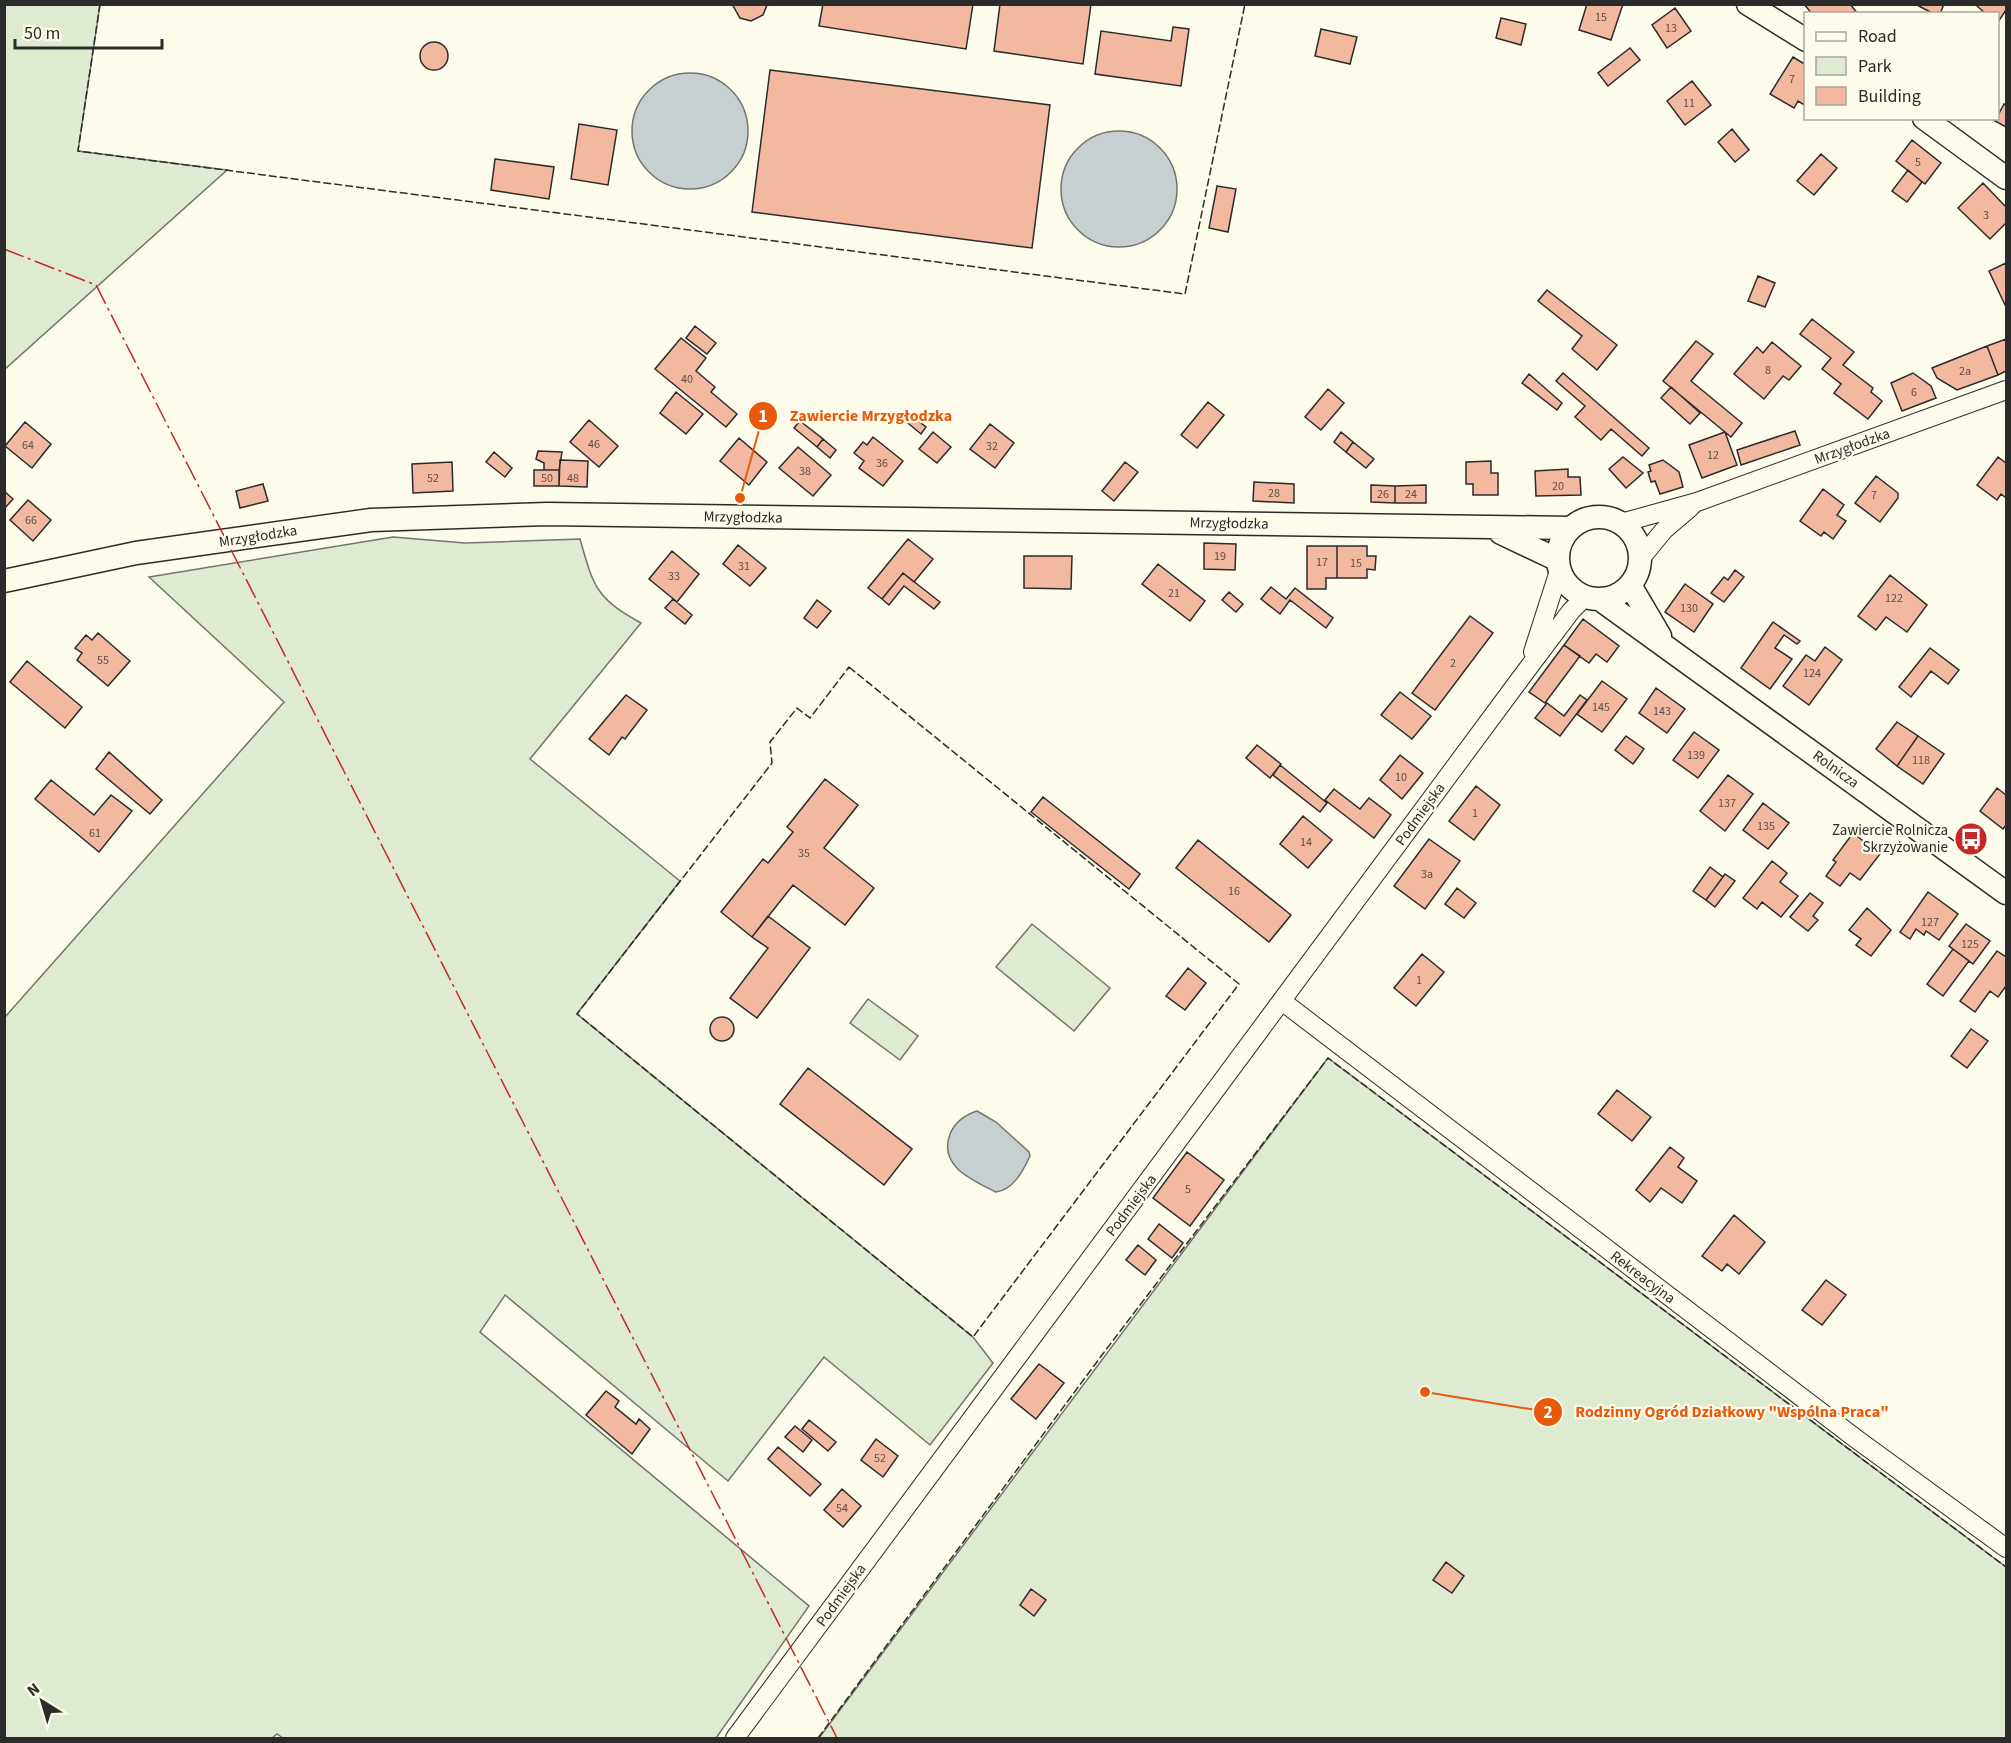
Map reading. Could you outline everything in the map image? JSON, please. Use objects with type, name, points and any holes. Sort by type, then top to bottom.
[{"type":"street","points":[[1748,4],[1804,39]]},
{"type":"street","points":[[1927,120],[2007,178]]},
{"type":"street","name":"Mrzygłodzka","points":[[1621,523],[1697,502],[2007,390]]},
{"type":"street","name":"Mrzygłodzka","points":[[1641,558],[1664,530],[1697,502]]},
{"type":"street","name":"Mrzygłodzka","points":[[4,581],[136,554],[405,517],[547,513],[1571,528]]},
{"type":"street","points":[[1593,517],[1608,517],[1621,523],[1632,532],[1639,545],[1641,558],[1639,571],[1630,585],[1612,597],[1593,598],[1570,587],[1559,566],[1561,542],[1571,528],[1580,521],[1593,517]]},
{"type":"street","name":"Mrzygłodzka","points":[[1486,527],[1533,546],[1559,566]]},
{"type":"street","name":"Podmiejska","points":[[1526,671],[1559,566]]},
{"type":"street","name":"Rolnicza","points":[[1630,585],[1666,645]]},
{"type":"street","name":"Podmiejska","points":[[735,1738],[1283,1002],[1526,671],[1593,598]]},
{"type":"street","name":"Rolnicza","points":[[1593,598],[1666,645],[2007,893]]},
{"type":"street","name":"Rekreacyjna","points":[[1283,1002],[1855,1438],[2007,1548]]},
{"type":"green space","points":[[5,4],[100,5],[78,151],[227,170],[5,369]]},
{"type":"green space","points":[[393,537],[465,543],[580,539],[589,569],[599,590],[614,606],[641,623],[530,759],[680,881],[577,1014],[973,1337],[993,1363],[930,1445],[824,1357],[728,1481],[505,1295],[480,1332],[809,1606],[716,1738],[283,1738],[277,1734],[272,1738],[5,1738],[5,1017],[284,702],[149,577]]},
{"type":"green space","points":[[1032,924],[1110,988],[1074,1031],[996,967]]},
{"type":"green space","points":[[868,999],[918,1036],[900,1060],[850,1023]]},
{"type":"green space","points":[[1328,1058],[2006,1567],[2006,1738],[819,1738]]},
{"type":"shaded area","points":[[690,73],[712,77],[731,90],[744,109],[748,131],[744,153],[731,172],[712,185],[690,189],[668,185],[649,172],[636,153],[632,131],[636,109],[649,90],[668,77]]},
{"type":"shaded area","points":[[1119,131],[1141,136],[1160,148],[1172,167],[1177,189],[1172,211],[1160,230],[1141,242],[1119,247],[1097,242],[1078,230],[1066,211],[1061,189],[1066,167],[1078,148],[1097,136]]},
{"type":"shaded area","points":[[977,1111],[996,1122],[1029,1152],[1030,1156],[1012,1184],[996,1192],[968,1177],[953,1163],[949,1155],[948,1145],[952,1130],[961,1120]]},
{"type":"building","points":[[732,4],[767,5],[763,15],[751,21],[740,18]]},
{"type":"building","points":[[823,4],[973,4],[966,49],[819,26]]},
{"type":"building","points":[[1000,4],[1091,4],[1083,64],[994,51]]},
{"type":"building","points":[[1587,4],[1623,4],[1611,40],[1579,30]]},
{"type":"building","points":[[1804,4],[1850,4],[1856,12],[1810,12]]},
{"type":"building","points":[[1915,4],[1944,4],[1941,12],[1930,12]]},
{"type":"building","points":[[2006,4],[2006,10],[1999,20],[1999,12],[1984,12],[1976,5]]},
{"type":"building","points":[[1675,8],[1691,31],[1667,48],[1652,25]]},
{"type":"building","points":[[1501,18],[1526,24],[1521,45],[1496,38]]},
{"type":"building","points":[[1173,27],[1189,29],[1181,86],[1095,74],[1101,31],[1171,41]]},
{"type":"building","points":[[1321,29],[1357,37],[1350,64],[1315,56]]},
{"type":"building","points":[[434,42],[444,46],[448,56],[444,66],[434,70],[424,66],[420,56],[424,46]]},
{"type":"building","points":[[1630,48],[1640,60],[1608,86],[1598,73]]},
{"type":"building","points":[[1793,57],[1804,64],[1804,105],[1798,101],[1794,108],[1770,94]]},
{"type":"building","points":[[770,70],[1050,105],[1032,248],[752,212]]},
{"type":"building","points":[[1692,81],[1711,105],[1685,125],[1667,101]]},
{"type":"building","points":[[2004,104],[2006,105],[2006,127],[1995,121],[1999,120],[1999,113]]},
{"type":"building","points":[[579,124],[617,130],[608,185],[571,179]]},
{"type":"building","points":[[1732,129],[1749,150],[1735,162],[1718,142]]},
{"type":"building","points":[[1912,140],[1941,163],[1925,184],[1896,161]]},
{"type":"building","points":[[1821,154],[1837,168],[1814,195],[1797,181]]},
{"type":"building","points":[[495,159],[554,167],[549,199],[491,190]]},
{"type":"building","points":[[1908,170],[1922,182],[1907,202],[1892,191]]},
{"type":"building","points":[[1983,183],[2006,207],[2006,223],[1990,239],[1958,208]]},
{"type":"building","points":[[1217,186],[1236,189],[1228,232],[1209,228]]},
{"type":"building","points":[[2006,263],[2006,307],[1989,271]]},
{"type":"building","points":[[1758,276],[1775,283],[1765,307],[1748,301]]},
{"type":"building","points":[[1547,290],[1617,345],[1597,370],[1572,349],[1582,336],[1538,301]]},
{"type":"building","points":[[1812,319],[1854,352],[1843,365],[1873,388],[1871,392],[1882,401],[1868,419],[1834,393],[1841,384],[1822,369],[1831,358],[1800,334]]},
{"type":"building","points":[[695,326],[716,343],[707,354],[686,338]]},
{"type":"building","points":[[681,338],[706,358],[696,371],[715,387],[711,392],[737,414],[726,427],[655,369]]},
{"type":"building","points":[[2006,339],[2006,371],[1998,375],[1987,346]]},
{"type":"building","points":[[1696,341],[1713,354],[1691,381],[1742,423],[1731,437],[1663,381]]},
{"type":"building","points":[[1772,342],[1801,366],[1789,380],[1783,376],[1764,399],[1734,374],[1757,347],[1763,353]]},
{"type":"building","points":[[1987,346],[1998,375],[1957,390],[1937,378],[1932,368]]},
{"type":"building","points":[[1563,373],[1649,448],[1642,456],[1611,429],[1601,440],[1575,417],[1585,406],[1556,381]]},
{"type":"building","points":[[1913,373],[1931,386],[1936,398],[1902,411],[1891,383]]},
{"type":"building","points":[[1529,374],[1562,403],[1557,410],[1522,383]]},
{"type":"building","points":[[1671,387],[1700,413],[1690,424],[1661,398]]},
{"type":"building","points":[[1328,389],[1344,403],[1321,430],[1305,417]]},
{"type":"building","points":[[676,392],[703,414],[686,434],[660,413]]},
{"type":"building","points":[[1208,402],[1224,415],[1197,448],[1181,435]]},
{"type":"building","points":[[908,413],[926,427],[921,434],[903,419]]},
{"type":"building","points":[[589,420],[618,446],[599,467],[570,442]]},
{"type":"building","points":[[800,421],[823,439],[817,447],[794,428]]},
{"type":"building","points":[[25,422],[51,444],[32,468],[5,446]]},
{"type":"building","points":[[990,424],[1014,443],[995,468],[970,449]]},
{"type":"building","points":[[1795,431],[1800,445],[1741,465],[1737,450]]},
{"type":"building","points":[[933,432],[951,447],[937,463],[919,449]]},
{"type":"building","points":[[1341,432],[1353,442],[1346,452],[1334,442]]},
{"type":"building","points":[[1725,432],[1737,465],[1702,478],[1689,445]]},
{"type":"building","points":[[873,437],[903,461],[883,486],[859,468],[864,461],[854,453],[863,442],[867,445]]},
{"type":"building","points":[[739,438],[767,462],[749,485],[720,461]]},
{"type":"building","points":[[823,439],[836,450],[830,458],[817,447]]},
{"type":"building","points":[[1353,442],[1374,459],[1366,468],[1346,452]]},
{"type":"building","points":[[798,447],[831,475],[813,496],[779,468]]},
{"type":"building","points":[[538,451],[562,452],[559,470],[544,470],[544,463],[536,459]]},
{"type":"building","points":[[494,452],[512,468],[505,477],[486,462]]},
{"type":"building","points":[[1623,457],[1643,473],[1626,488],[1609,469]]},
{"type":"building","points":[[1998,457],[2006,463],[2006,498],[2001,494],[1997,500],[1977,485]]},
{"type":"building","points":[[560,460],[588,461],[587,487],[559,486]]},
{"type":"building","points":[[1663,460],[1679,472],[1683,487],[1660,494],[1655,481],[1651,482],[1648,472],[1651,471],[1649,465]]},
{"type":"building","points":[[1491,461],[1491,473],[1498,473],[1498,495],[1473,495],[1473,484],[1466,484],[1466,462]]},
{"type":"building","points":[[452,462],[453,491],[413,493],[412,464]]},
{"type":"building","points":[[1125,462],[1138,472],[1114,501],[1102,491]]},
{"type":"building","points":[[1568,469],[1568,477],[1580,477],[1581,495],[1536,496],[1535,471]]},
{"type":"building","points":[[534,470],[559,470],[559,486],[534,486]]},
{"type":"building","points":[[1876,476],[1898,493],[1898,498],[1880,522],[1855,503]]},
{"type":"building","points":[[1254,482],[1294,484],[1294,503],[1253,501]]},
{"type":"building","points":[[263,484],[268,501],[240,508],[236,491]]},
{"type":"building","points":[[1371,485],[1395,486],[1395,503],[1371,502]]},
{"type":"building","points":[[1426,485],[1426,503],[1395,503],[1395,486]]},
{"type":"building","points":[[1823,489],[1844,505],[1837,515],[1846,521],[1833,539],[1824,532],[1821,536],[1800,521]]},
{"type":"building","points":[[4,491],[13,499],[4,509]]},
{"type":"building","points":[[28,500],[51,520],[33,541],[10,520]]},
{"type":"building","points":[[908,539],[933,559],[914,582],[903,573],[882,599],[868,588]]},
{"type":"building","points":[[1204,543],[1236,544],[1235,570],[1204,569]]},
{"type":"building","points":[[738,545],[766,568],[750,586],[723,564]]},
{"type":"building","points":[[1307,546],[1337,546],[1337,578],[1326,578],[1326,589],[1307,589]]},
{"type":"building","points":[[1337,546],[1367,546],[1367,556],[1376,556],[1375,570],[1367,569],[1367,578],[1337,578]]},
{"type":"building","points":[[672,551],[699,574],[677,602],[649,579]]},
{"type":"building","points":[[1024,556],[1072,556],[1071,589],[1024,588]]},
{"type":"building","points":[[1158,564],[1205,601],[1190,621],[1142,584]]},
{"type":"building","points":[[1735,570],[1744,577],[1724,602],[1711,593],[1724,577],[1728,580]]},
{"type":"building","points":[[903,573],[940,602],[934,609],[904,586],[889,605],[882,599]]},
{"type":"building","points":[[1890,575],[1927,605],[1907,632],[1886,617],[1876,630],[1858,616]]},
{"type":"building","points":[[1685,584],[1713,604],[1694,632],[1665,612]]},
{"type":"building","points":[[1271,587],[1286,599],[1295,588],[1333,618],[1326,628],[1290,600],[1280,614],[1261,599]]},
{"type":"building","points":[[1229,592],[1243,604],[1236,612],[1222,600]]},
{"type":"building","points":[[673,599],[692,615],[685,624],[665,608]]},
{"type":"building","points":[[817,600],[831,611],[817,628],[804,618]]},
{"type":"building","points":[[1470,616],[1493,633],[1435,710],[1412,693]]},
{"type":"building","points":[[1583,619],[1619,646],[1607,662],[1596,654],[1589,663],[1564,645]]},
{"type":"building","points":[[1773,622],[1800,641],[1797,644],[1784,635],[1775,648],[1792,659],[1770,689],[1741,668]]},
{"type":"building","points":[[98,633],[130,661],[108,686],[77,660],[82,653],[75,648],[86,635],[92,640]]},
{"type":"building","points":[[1564,645],[1580,656],[1545,703],[1529,692]]},
{"type":"building","points":[[1825,647],[1842,660],[1809,705],[1783,686],[1806,655],[1815,661]]},
{"type":"building","points":[[1930,648],[1959,670],[1948,684],[1931,671],[1911,697],[1899,687]]},
{"type":"building","points":[[27,661],[82,707],[65,728],[10,682]]},
{"type":"building","points":[[1602,681],[1627,699],[1602,732],[1577,714]]},
{"type":"building","points":[[1656,688],[1685,709],[1667,733],[1639,713]]},
{"type":"building","points":[[1400,692],[1431,716],[1412,739],[1381,715]]},
{"type":"building","points":[[626,695],[647,710],[625,739],[622,737],[609,755],[589,739]]},
{"type":"building","points":[[1580,695],[1587,700],[1560,736],[1535,718],[1547,703],[1564,716]]},
{"type":"building","points":[[1897,722],[1918,736],[1897,766],[1876,749]]},
{"type":"building","points":[[1694,732],[1719,750],[1698,778],[1673,760]]},
{"type":"building","points":[[1626,736],[1644,749],[1633,764],[1615,750]]},
{"type":"building","points":[[1918,736],[1944,754],[1923,784],[1897,766]]},
{"type":"building","points":[[1257,745],[1281,764],[1270,778],[1246,758]]},
{"type":"building","points":[[109,752],[162,800],[150,814],[96,769]]},
{"type":"building","points":[[1400,755],[1423,773],[1402,799],[1380,780]]},
{"type":"building","points":[[1280,765],[1327,803],[1320,812],[1273,775]]},
{"type":"building","points":[[1728,775],[1753,794],[1725,831],[1700,811]]},
{"type":"building","points":[[825,779],[858,805],[824,848],[874,888],[845,925],[793,885],[752,937],[721,912],[763,859],[768,863],[793,832],[787,827]]},
{"type":"building","points":[[51,780],[94,815],[111,795],[132,811],[99,852],[35,799]]},
{"type":"building","points":[[1476,786],[1500,805],[1474,840],[1449,821]]},
{"type":"building","points":[[1997,788],[2006,795],[2006,825],[2003,829],[1980,811]]},
{"type":"building","points":[[1334,789],[1360,809],[1369,798],[1391,815],[1374,838],[1325,800]]},
{"type":"building","points":[[1043,797],[1140,874],[1129,889],[1031,812]]},
{"type":"building","points":[[1763,803],[1789,823],[1768,849],[1743,830]]},
{"type":"building","points":[[1303,816],[1332,840],[1308,868],[1280,844]]},
{"type":"building","points":[[1853,833],[1880,854],[1860,880],[1850,873],[1840,886],[1826,876],[1836,862],[1833,860]]},
{"type":"building","points":[[1429,839],[1460,861],[1425,909],[1394,886]]},
{"type":"building","points":[[1198,840],[1291,915],[1269,942],[1176,868]]},
{"type":"building","points":[[1772,861],[1787,873],[1780,882],[1798,896],[1781,917],[1762,902],[1757,909],[1743,898]]},
{"type":"building","points":[[1710,867],[1723,877],[1706,900],[1693,891]]},
{"type":"building","points":[[1725,874],[1735,881],[1715,907],[1706,900]]},
{"type":"building","points":[[1457,888],[1476,903],[1464,918],[1445,904]]},
{"type":"building","points":[[1928,892],[1958,914],[1939,940],[1926,931],[1924,935],[1916,929],[1910,939],[1900,932]]},
{"type":"building","points":[[1810,893],[1823,903],[1813,916],[1818,920],[1808,931],[1790,917]]},
{"type":"building","points":[[1867,908],[1891,930],[1871,956],[1856,945],[1861,939],[1849,930]]},
{"type":"building","points":[[768,916],[810,948],[757,1018],[730,998],[768,948],[752,937]]},
{"type":"building","points":[[1966,924],[1990,941],[1973,964],[1949,946]]},
{"type":"building","points":[[1953,949],[1969,961],[1943,996],[1927,984]]},
{"type":"building","points":[[1997,951],[2006,957],[2006,986],[1998,997],[1990,991],[1975,1012],[1960,1001]]},
{"type":"building","points":[[1422,954],[1444,972],[1416,1006],[1394,988]]},
{"type":"building","points":[[1188,968],[1206,983],[1185,1010],[1166,996]]},
{"type":"building","points":[[722,1017],[730,1021],[734,1029],[730,1037],[722,1041],[714,1037],[710,1029],[714,1021]]},
{"type":"building","points":[[1971,1029],[1988,1041],[1967,1068],[1951,1056]]},
{"type":"building","points":[[808,1068],[912,1149],[884,1185],[780,1104]]},
{"type":"building","points":[[1617,1090],[1651,1117],[1632,1141],[1598,1114]]},
{"type":"building","points":[[1670,1147],[1684,1158],[1678,1167],[1697,1181],[1682,1203],[1661,1188],[1650,1202],[1636,1190]]},
{"type":"building","points":[[1187,1152],[1224,1180],[1190,1226],[1153,1198]]},
{"type":"building","points":[[1734,1215],[1765,1242],[1739,1274],[1727,1264],[1722,1271],[1702,1256]]},
{"type":"building","points":[[1159,1224],[1183,1243],[1172,1258],[1148,1239]]},
{"type":"building","points":[[1138,1245],[1156,1260],[1145,1275],[1126,1260]]},
{"type":"building","points":[[1826,1280],[1846,1295],[1822,1325],[1802,1310]]},
{"type":"building","points":[[1039,1364],[1064,1383],[1036,1419],[1011,1399]]},
{"type":"building","points":[[606,1391],[619,1401],[615,1407],[636,1424],[639,1419],[650,1429],[632,1454],[586,1415]]},
{"type":"building","points":[[809,1420],[836,1442],[828,1451],[802,1429]]},
{"type":"building","points":[[795,1426],[812,1440],[803,1452],[785,1437]]},
{"type":"building","points":[[876,1439],[898,1456],[883,1477],[861,1460]]},
{"type":"building","points":[[778,1447],[821,1484],[810,1496],[768,1459]]},
{"type":"building","points":[[842,1489],[861,1506],[843,1527],[824,1510]]},
{"type":"building","points":[[1446,1562],[1464,1576],[1452,1593],[1433,1580]]},
{"type":"building","points":[[1031,1589],[1046,1600],[1034,1616],[1020,1605]]},
{"type":"fence","points":[[100,4],[78,151],[1185,294],[1245,4]]},
{"type":"fence","points":[[849,667],[1239,984],[973,1337],[577,1014],[772,763],[770,742],[797,708],[810,718],[849,667]]},
{"type":"fence","points":[[818,1738],[1102,1355],[1328,1058],[2006,1567]]},
{"type":"power","points":[[4,249],[96,285],[837,1738]]},
{"type":"place","name":"Zawiercie Mrzygłodzka","points":[[740,498]]},
{"type":"place","name":"Zawiercie Rolnicza Skrzyżowanie","points":[[1971,839]]},
{"type":"place","name":"Rodzinny Ogród Działkowy \"Wspólna Praca\"","points":[[1425,1392]]}]
